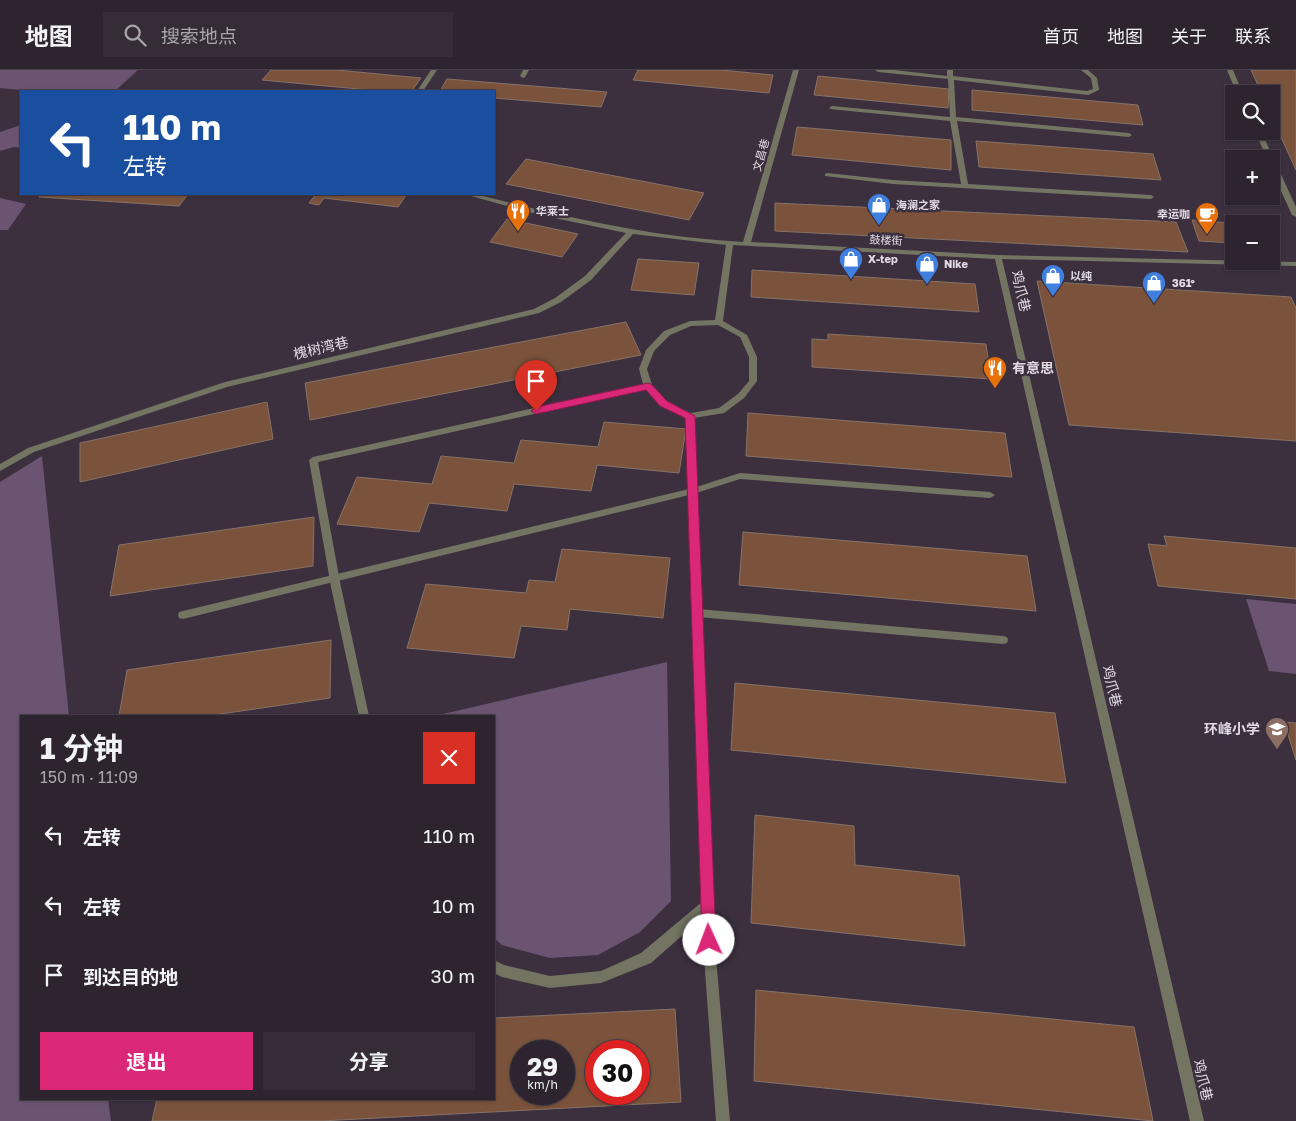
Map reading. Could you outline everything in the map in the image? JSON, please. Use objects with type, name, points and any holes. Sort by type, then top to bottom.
[{"type":"street","points":[[421,90],[434,70]]},
{"type":"street","name":"文昌巷","points":[[746,245],[796,70]]},
{"type":"street","points":[[878,70],[1088,93],[1096,90],[1096,80],[1093,75],[1084,70]]},
{"type":"street","points":[[950,70],[953,119],[965,186]]},
{"type":"street","points":[[1230,70],[1236,85]]},
{"type":"street","points":[[832,108],[1129,135]]},
{"type":"street","points":[[827,175],[893,182],[1151,196]]},
{"type":"street","points":[[1280,180],[1296,215]]},
{"type":"street","name":"鼓楼街","points":[[472,195],[540,213],[631,232],[746,245],[998,257],[1296,264]]},
{"type":"street","name":"槐树湾巷","points":[[0,468],[31,450],[225,385],[536,311],[558,300],[588,278],[631,232]]},
{"type":"street","points":[[719,322],[730,243]]},
{"type":"street","name":"鸡爪巷","points":[[998,257],[1197,1121]]},
{"type":"street","points":[[719,322],[743,336],[753,357],[753,382],[741,396],[721,411],[690,416],[664,404],[648,386],[643,369],[650,350],[667,333],[690,324],[719,322]]},
{"type":"street","points":[[364,715],[313,460],[648,386]]},
{"type":"street","points":[[690,416],[710,957],[723,1121]]},
{"type":"street","points":[[183,615],[693,491],[740,476],[990,495]]},
{"type":"street","points":[[698,613],[1003,640]]},
{"type":"street","points":[[495,967],[502,971],[550,982],[601,977],[646,958],[708,905]]},
{"type":"shaded area","points":[[0,70],[138,70],[116,90],[21,90],[0,88]]},
{"type":"shaded area","points":[[20,125],[20,148],[14,147],[0,151],[0,132]]},
{"type":"shaded area","points":[[0,198],[26,204],[8,230],[0,230]]},
{"type":"shaded area","points":[[42,456],[69,715],[20,715],[20,1100],[108,1100],[111,1121],[0,1121],[0,482]]},
{"type":"shaded area","points":[[1246,599],[1296,604],[1296,674],[1269,671]]},
{"type":"shaded area","points":[[667,662],[671,901],[640,932],[598,955],[550,958],[502,945],[495,939],[495,715],[438,715]]},
{"type":"building","points":[[271,70],[337,70],[421,78],[413,90],[369,90],[262,80]]},
{"type":"building","points":[[638,70],[721,70],[773,75],[769,93],[633,80]]},
{"type":"building","points":[[1251,70],[1296,70],[1296,170],[1280,135],[1280,85],[1258,85]]},
{"type":"building","points":[[818,76],[949,89],[948,108],[814,95]]},
{"type":"building","points":[[447,79],[607,92],[601,107],[495,98],[495,90],[441,90]]},
{"type":"building","points":[[972,90],[1138,105],[1143,125],[972,110]]},
{"type":"building","points":[[797,127],[951,140],[951,170],[792,155]]},
{"type":"building","points":[[976,141],[1153,154],[1161,180],[979,167]]},
{"type":"building","points":[[526,159],[704,193],[689,220],[506,184]]},
{"type":"building","points":[[40,195],[187,195],[179,206],[39,197]]},
{"type":"building","points":[[315,195],[406,195],[398,207],[324,198],[319,205],[309,203]]},
{"type":"building","points":[[775,203],[1176,222],[1188,252],[775,231]]},
{"type":"building","points":[[507,219],[578,234],[562,257],[490,242]]},
{"type":"building","points":[[1192,220],[1225,222],[1225,242],[1199,241]]},
{"type":"building","points":[[638,259],[699,263],[694,295],[631,290]]},
{"type":"building","points":[[752,270],[975,284],[979,312],[751,297]]},
{"type":"building","points":[[1037,281],[1291,297],[1296,308],[1296,441],[1069,425]]},
{"type":"building","points":[[626,322],[641,355],[310,420],[305,383]]},
{"type":"building","points":[[828,334],[986,344],[991,379],[812,367],[812,339],[828,340]]},
{"type":"building","points":[[267,402],[273,439],[80,482],[80,443]]},
{"type":"building","points":[[748,413],[1005,433],[1012,477],[746,456]]},
{"type":"building","points":[[604,422],[686,429],[679,473],[597,465],[591,491],[514,484],[507,511],[429,503],[419,532],[337,524],[357,477],[432,484],[441,456],[514,463],[521,440],[598,447]]},
{"type":"building","points":[[314,517],[313,566],[110,596],[119,545]]},
{"type":"building","points":[[743,532],[1027,556],[1036,611],[739,585]]},
{"type":"building","points":[[1164,536],[1296,548],[1296,599],[1158,586],[1148,544],[1167,546]]},
{"type":"building","points":[[562,549],[670,558],[663,618],[570,609],[567,630],[521,626],[514,658],[407,648],[426,584],[526,593],[529,580],[555,582]]},
{"type":"building","points":[[331,640],[330,698],[214,715],[119,715],[127,670]]},
{"type":"building","points":[[735,683],[1055,713],[1066,783],[731,750]]},
{"type":"building","points":[[1284,722],[1296,723],[1296,760]]},
{"type":"building","points":[[755,815],[854,826],[855,865],[959,876],[965,946],[751,923]]},
{"type":"building","points":[[756,990],[1134,1027],[1153,1121],[754,1081]]},
{"type":"building","points":[[675,1009],[681,1102],[650,1104],[650,1040],[585,1040],[585,1105],[624,1105],[321,1121],[152,1121],[157,1100],[495,1100],[495,1018]]},
{"type":"place","name":"海澜之家","points":[[879,226]]},
{"type":"place","name":"华莱士","points":[[518,232]]},
{"type":"place","name":"幸运咖","points":[[1207,235]]},
{"type":"place","name":"X-tep","points":[[851,280]]},
{"type":"place","name":"Nike","points":[[927,285]]},
{"type":"place","name":"以纯","points":[[1053,297]]},
{"type":"place","name":"361°","points":[[1154,304]]},
{"type":"place","name":"有意思","points":[[995,389]]},
{"type":"place","name":"环峰小学","points":[[1277,750]]},
{"type":"route","points":[[536,411],[648,386],[664,404],[690,416],[709,940]]}]
